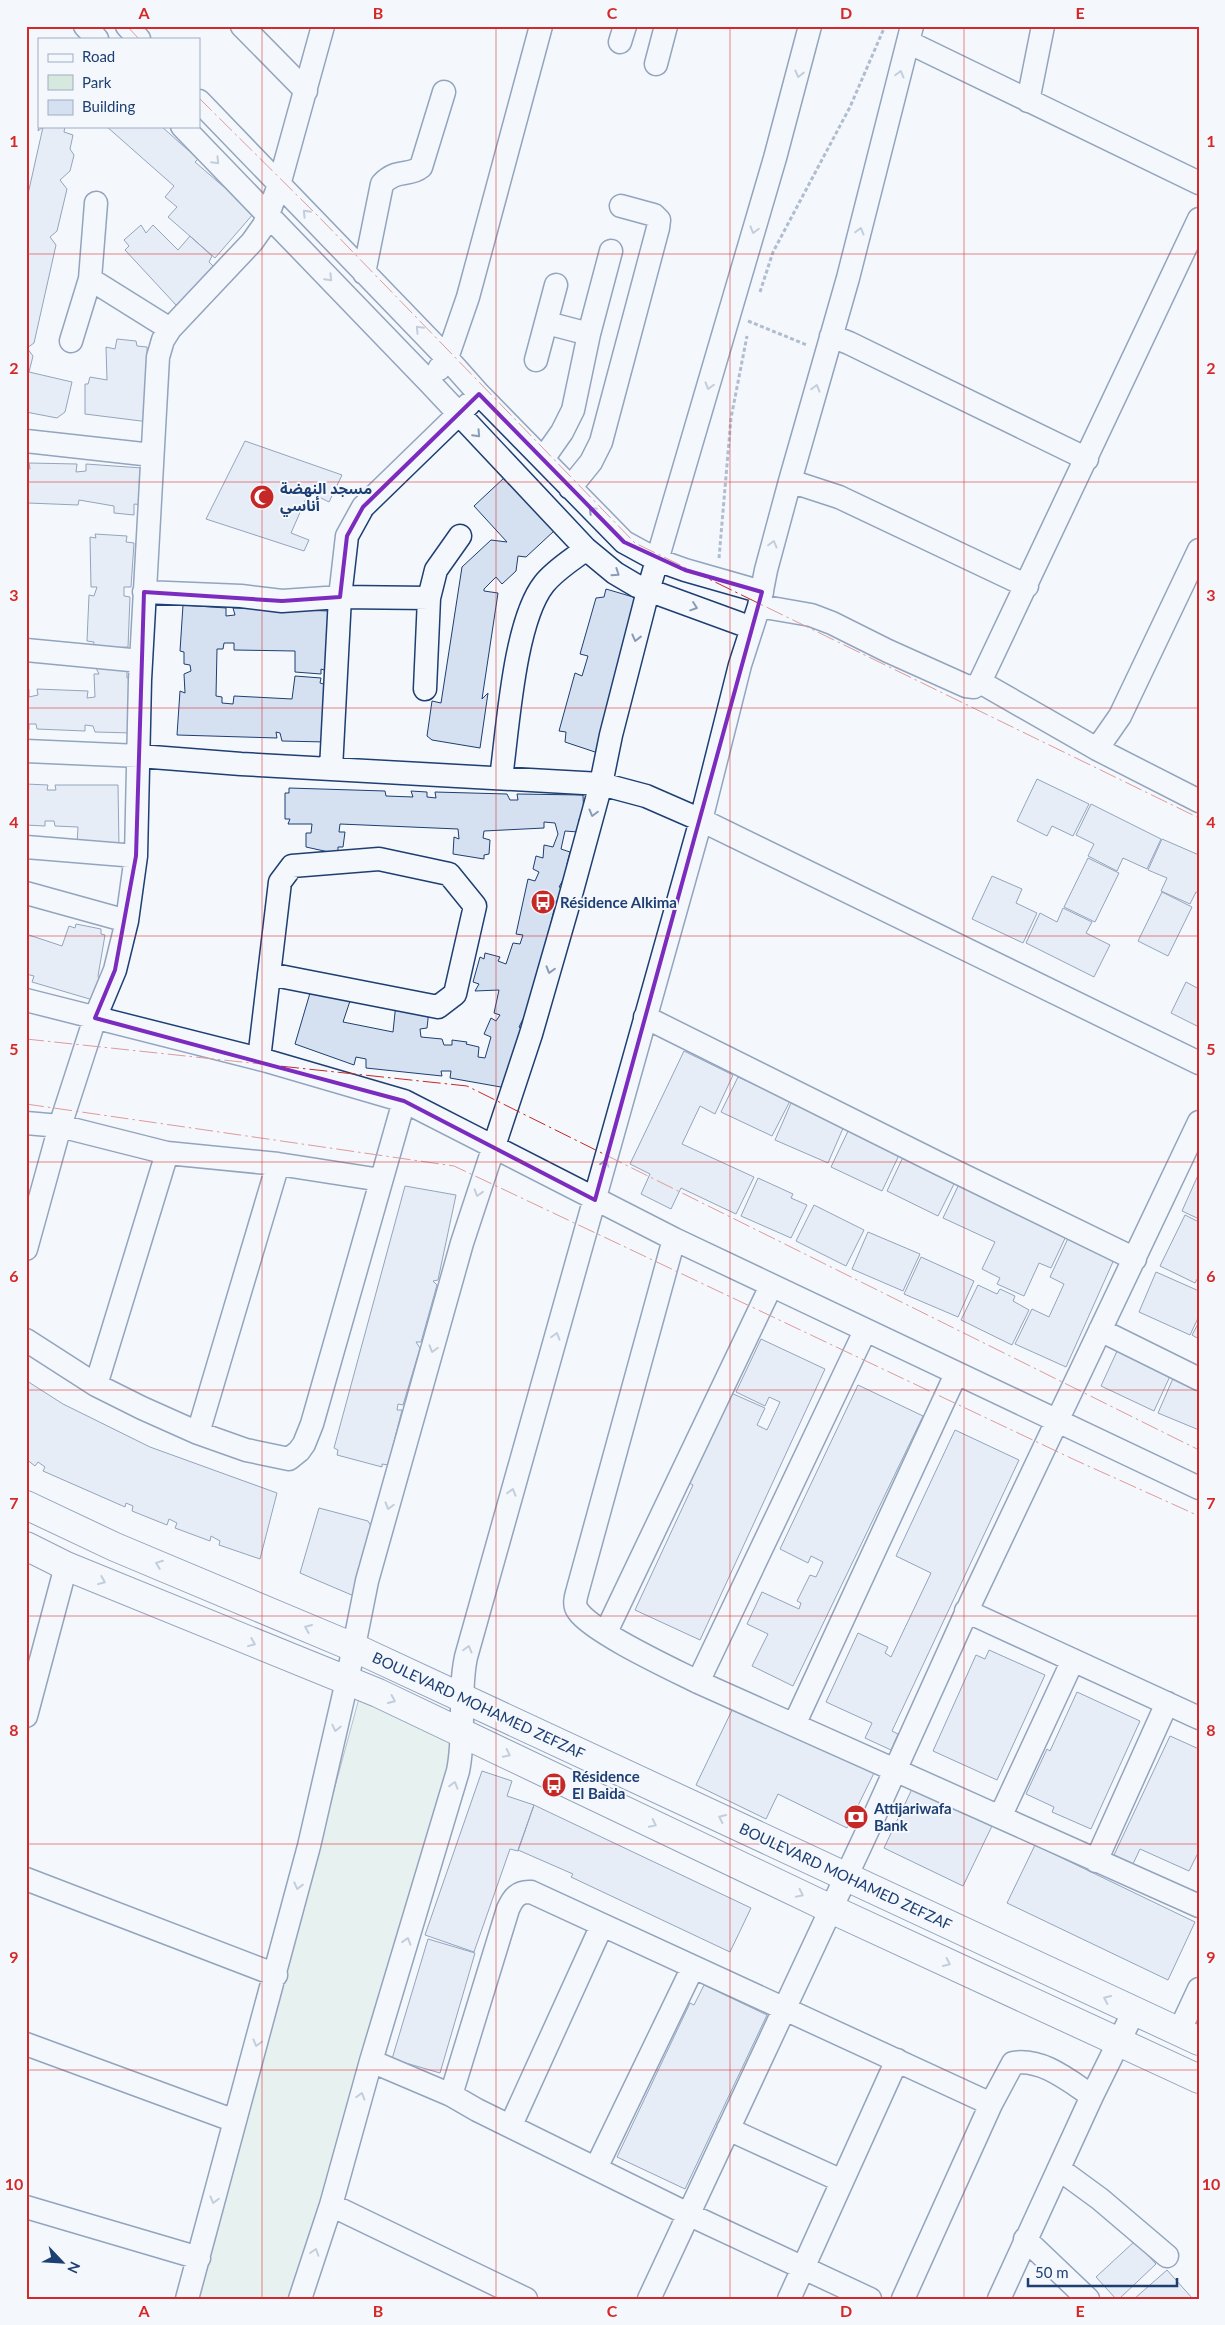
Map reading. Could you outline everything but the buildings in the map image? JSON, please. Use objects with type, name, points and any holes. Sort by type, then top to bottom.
[{"type":"main road","name":"BOULEVARD MOHAMED ZEFZAF","points":[[26,1505],[115,1547],[354,1647],[1189,2037]]},
{"type":"main road","points":[[26,1546],[66,1566],[348,1681],[463,1733],[831,1909],[1199,2079]]},
{"type":"street","points":[[85,26],[96,38]]},
{"type":"street","points":[[127,26],[138,38]]},
{"type":"street","points":[[242,26],[306,91]]},
{"type":"street","points":[[26,1249],[60,1126],[95,1018],[115,970],[127,921],[136,856],[144,592],[158,357],[163,340],[170,329],[252,242],[264,225],[279,185],[323,26]]},
{"type":"street","points":[[429,382],[447,358],[468,296],[488,228],[541,26]]},
{"type":"street","points":[[656,64],[666,26]]},
{"type":"street","points":[[187,2299],[276,1974],[348,1681],[370,1572],[462,1243],[531,1034],[601,784],[611,735],[648,591],[740,318],[810,26]]},
{"type":"street","points":[[1028,101],[1043,26]]},
{"type":"street","points":[[300,2299],[330,2205],[370,2061],[455,1780],[463,1733],[462,1675],[466,1657],[701,820],[910,34],[1028,101],[1199,183]]},
{"type":"street","points":[[364,273],[382,184],[388,177],[403,171],[416,172],[421,167],[444,92]]},
{"type":"street","points":[[200,103],[447,358],[478,394],[624,542],[658,560],[718,580],[760,599],[811,615],[966,686],[974,687],[980,682],[1027,586],[1199,219]]},
{"type":"street","points":[[184,128],[429,382],[586,549],[615,573],[648,591],[752,628]]},
{"type":"street","points":[[71,341],[90,279],[96,203]]},
{"type":"street","points":[[570,488],[591,462],[601,442],[658,228],[659,220],[654,215],[621,206]]},
{"type":"street","points":[[543,459],[562,432],[572,410],[589,334],[611,251]]},
{"type":"street","points":[[90,279],[170,329]]},
{"type":"street","points":[[536,360],[556,285]]},
{"type":"street","points":[[547,323],[589,334]]},
{"type":"street","points":[[829,344],[849,342],[1087,459]]},
{"type":"street","points":[[331,769],[340,597],[347,536],[352,524],[364,507],[478,394]]},
{"type":"street","points":[[26,441],[152,455]]},
{"type":"street","points":[[790,481],[839,496],[1027,586]]},
{"type":"street","points":[[425,689],[428,598],[436,570],[460,536]]},
{"type":"street","points":[[502,778],[514,676],[523,634],[544,584],[586,549]]},
{"type":"street","points":[[1097,749],[1120,716],[1199,550]]},
{"type":"street","points":[[144,592],[241,596],[282,601],[340,597],[428,598]]},
{"type":"street","points":[[26,650],[141,661]]},
{"type":"street","points":[[980,682],[1097,749],[1199,801]]},
{"type":"street","points":[[26,751],[601,784],[646,796],[701,820],[1199,1063]]},
{"type":"street","points":[[26,848],[136,856]]},
{"type":"street","points":[[259,1060],[269,974],[280,882],[292,866],[379,859],[396,862],[449,874],[475,906],[455,994],[438,1007],[269,974]]},
{"type":"street","points":[[26,893],[127,921]]},
{"type":"street","points":[[26,1000],[259,1060],[404,1101],[674,1239],[1056,1422],[1199,1488]]},
{"type":"street","points":[[645,1017],[1135,1259]]},
{"type":"street","points":[[26,1340],[96,1385],[198,1434],[260,1454],[289,1459],[299,1451],[312,1424],[404,1101]]},
{"type":"street","points":[[649,2299],[690,2215],[831,1909],[966,1611],[1135,1259],[1191,1160],[1199,1122]]},
{"type":"street","points":[[26,1123],[60,1126],[167,1153],[278,1164],[381,1180]]},
{"type":"street","points":[[96,1385],[167,1153]]},
{"type":"street","points":[[198,1434],[278,1164]]},
{"type":"street","points":[[674,1239],[578,1589],[576,1610],[606,1632],[698,1682],[1096,1861],[1196,1899]]},
{"type":"street","points":[[606,1632],[771,1286]]},
{"type":"street","points":[[1100,1330],[1199,1379]]},
{"type":"street","points":[[698,1682],[865,1331]]},
{"type":"street","points":[[794,1725],[956,1374]]},
{"type":"street","points":[[26,1716],[66,1566]]},
{"type":"street","points":[[966,1611],[1199,1718]]},
{"type":"street","points":[[1000,1817],[1073,1660]]},
{"type":"street","points":[[1096,1861],[1167,1703]]},
{"type":"street","points":[[26,1878],[276,1974]]},
{"type":"street","points":[[451,2095],[505,1918],[514,1898],[524,1892],[530,1892],[991,2104]]},
{"type":"street","points":[[511,2125],[602,1925]]},
{"type":"street","points":[[596,2168],[693,1966]]},
{"type":"street","points":[[1189,2037],[1199,1989]]},
{"type":"street","points":[[999,2299],[1092,2096],[1134,2011]]},
{"type":"street","points":[[26,2044],[236,2121]]},
{"type":"street","points":[[788,2299],[897,2060]]},
{"type":"street","points":[[370,2061],[451,2095],[690,2215],[804,2266],[870,2299]]},
{"type":"street","points":[[903,2299],[991,2104],[1013,2063],[1024,2061],[1049,2068],[1092,2096]]},
{"type":"street","points":[[728,2129],[842,2181]]},
{"type":"street","points":[[1059,2169],[1100,2199],[1166,2256]]},
{"type":"street","points":[[330,2205],[526,2299]]},
{"type":"street","points":[[26,2207],[198,2258]]},
{"type":"street","points":[[1025,2239],[1088,2299]]},
{"type":"path","points":[[758,296],[773,252],[850,107],[885,26]]},
{"type":"path","points":[[740,318],[752,313]]},
{"type":"path","points":[[740,318],[829,344]]},
{"type":"path","points":[[718,580],[720,532],[740,318]]},
{"type":"highlighted area","points":[[479,394],[624,542],[685,570],[762,592],[595,1200],[404,1101],[95,1018],[115,970],[136,856],[144,592],[282,601],[340,597],[347,536],[363,507]]},
{"type":"green space","points":[[361,1691],[468,1741],[306,2299],[196,2299]]},
{"type":"power","points":[[127,26],[138,38]]},
{"type":"power","points":[[200,99],[319,217],[635,543],[1199,818]]},
{"type":"power","points":[[26,1039],[467,1086],[1199,1450]]},
{"type":"power","points":[[26,1104],[454,1166],[1075,1460],[1199,1516]]},
{"type":"place","name":"مسجد النهضة أناسي","points":[[262,497]]},
{"type":"place","name":"Résidence Alkima","points":[[543,902]]},
{"type":"place","name":"Résidence El Baida","points":[[554,1785]]},
{"type":"place","name":"Attijariwafa Bank","points":[[856,1817]]}]
